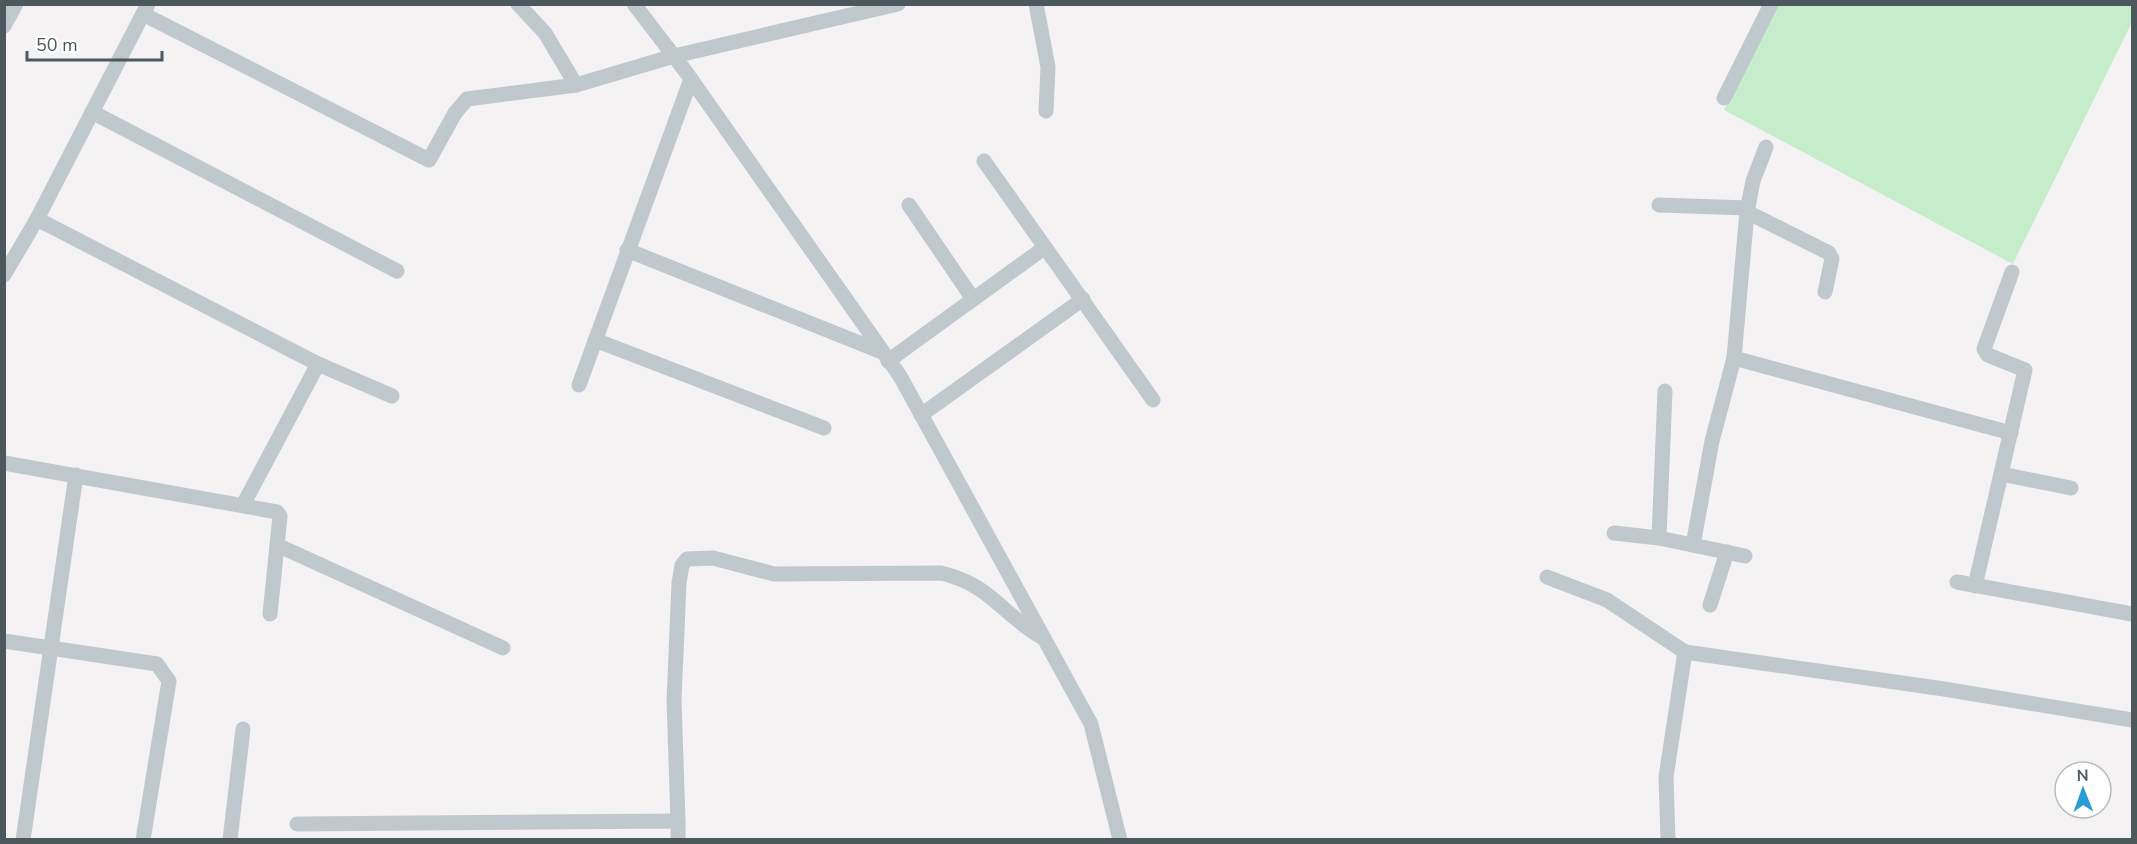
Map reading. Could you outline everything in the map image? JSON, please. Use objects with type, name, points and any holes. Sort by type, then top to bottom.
[{"type":"street","points":[[4,26],[16,4]]},
{"type":"street","points":[[518,4],[545,33],[576,85]]},
{"type":"street","points":[[634,4],[691,79],[885,356],[921,415],[1091,724],[1120,840]]},
{"type":"street","points":[[1036,4],[1048,67],[1046,111]]},
{"type":"street","points":[[1724,98],[1771,4]]},
{"type":"street","points":[[4,275],[37,219],[146,9],[429,160],[455,113],[467,99],[576,85],[674,56],[896,5]]},
{"type":"street","points":[[579,385],[691,79]]},
{"type":"street","points":[[92,112],[397,271]]},
{"type":"street","points":[[1693,545],[1712,441],[1734,358],[1748,210],[1753,181],[1766,147]]},
{"type":"street","points":[[984,161],[1153,400]]},
{"type":"street","points":[[909,205],[973,299]]},
{"type":"street","points":[[1659,205],[1748,210],[1829,253],[1832,259],[1824,292]]},
{"type":"street","points":[[37,219],[318,364],[392,396]]},
{"type":"street","points":[[885,356],[973,299],[1044,248]]},
{"type":"street","points":[[627,250],[885,356]]},
{"type":"street","points":[[1975,586],[2025,370],[1988,355],[1984,349],[2012,272]]},
{"type":"street","points":[[921,415],[1083,299]]},
{"type":"street","points":[[595,340],[824,428]]},
{"type":"street","points":[[1734,358],[2011,433]]},
{"type":"street","points":[[243,505],[318,364]]},
{"type":"street","points":[[1659,538],[1665,391]]},
{"type":"street","points":[[4,463],[277,512],[280,516],[270,614]]},
{"type":"street","points":[[2001,474],[2071,488]]},
{"type":"street","points":[[23,840],[49,646],[76,475]]},
{"type":"street","points":[[1614,533],[1659,538],[1745,556]]},
{"type":"street","points":[[277,545],[503,648]]},
{"type":"street","points":[[1710,606],[1727,552]]},
{"type":"street","points":[[678,840],[674,700],[680,583],[682,565],[687,559],[712,558],[774,574],[942,573],[964,578],[990,594],[1022,626],[1043,638]]},
{"type":"street","points":[[1547,578],[1607,600],[1684,652],[1944,689],[2133,720]]},
{"type":"street","points":[[1957,582],[2133,614]]},
{"type":"street","points":[[4,641],[157,664],[169,681],[143,840]]},
{"type":"street","points":[[1668,840],[1666,777],[1684,652]]},
{"type":"street","points":[[230,840],[243,729]]},
{"type":"street","points":[[297,824],[678,820]]},
{"type":"green space","points":[[1777,5],[2132,5],[2132,22],[2013,264],[1724,110]]}]
